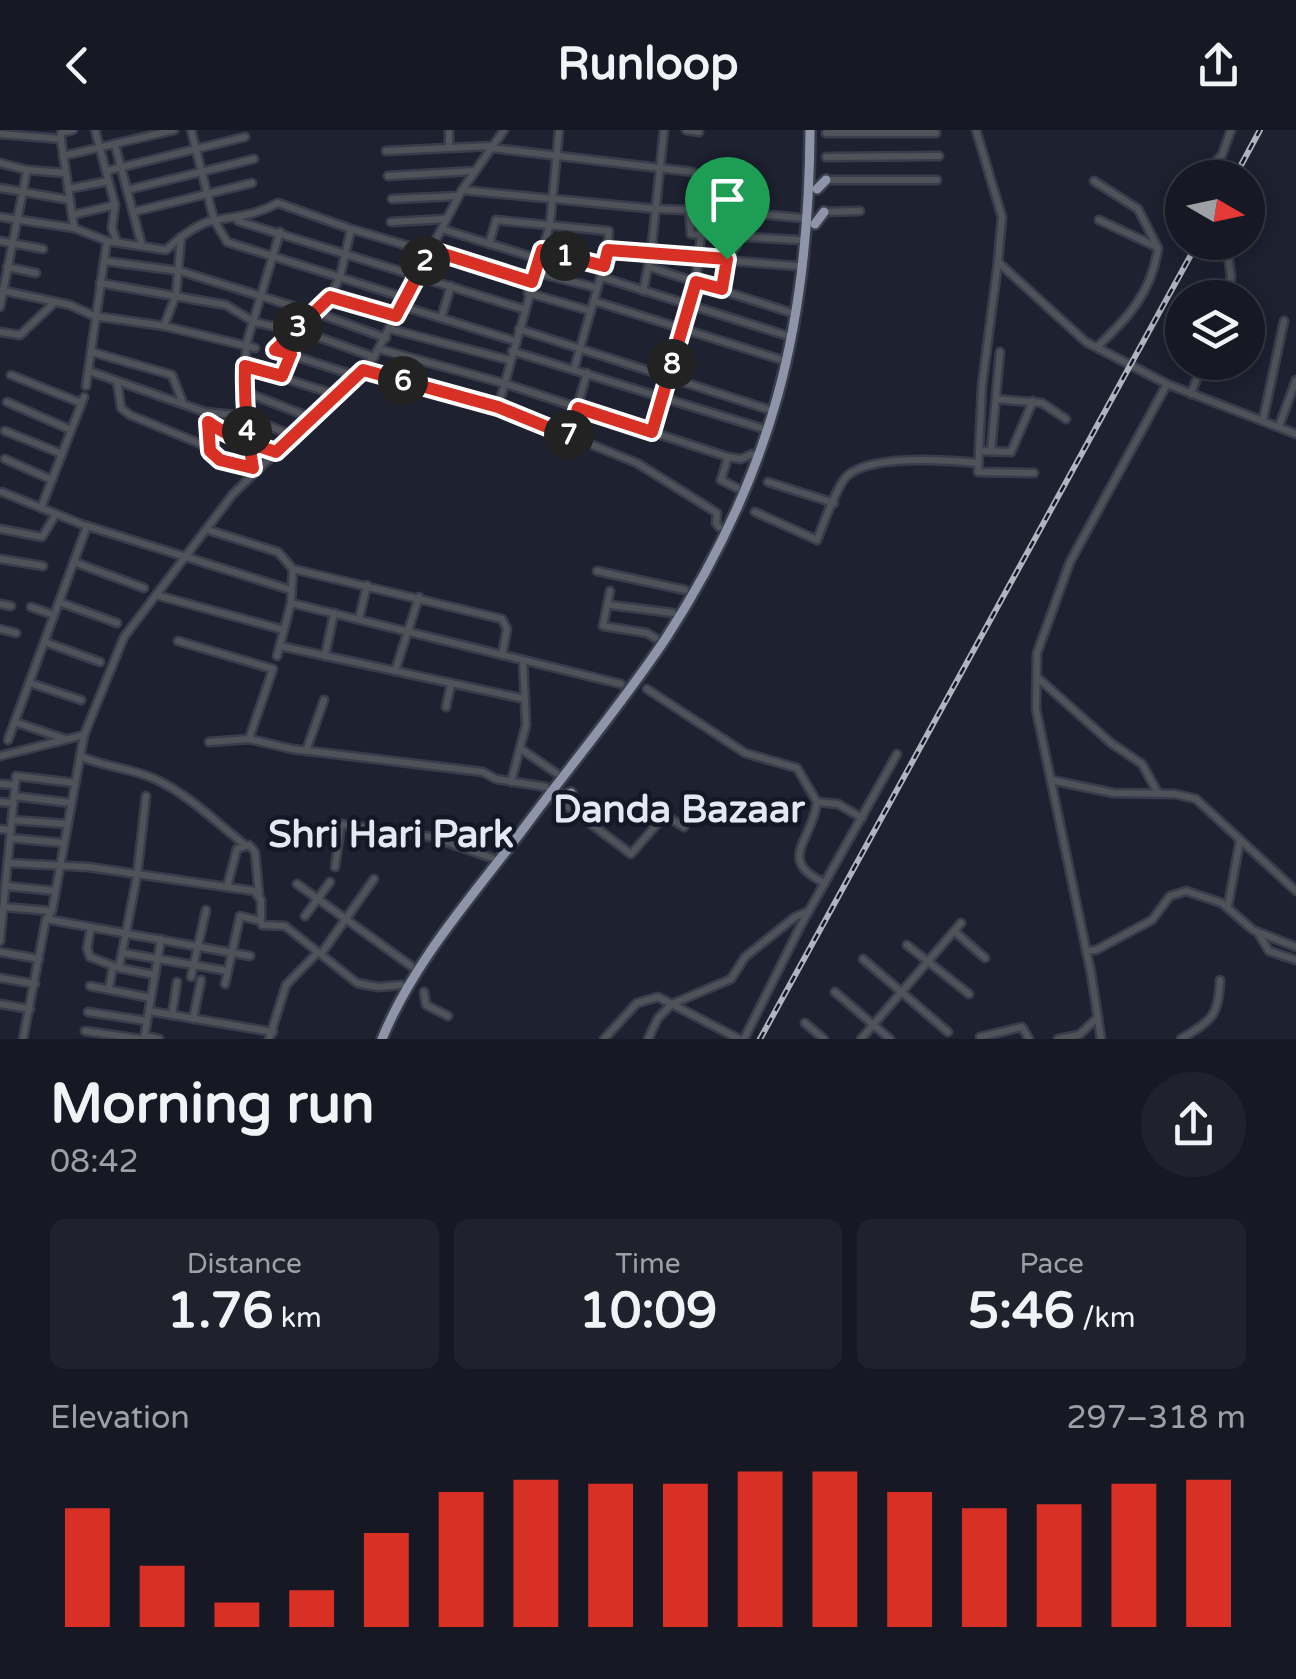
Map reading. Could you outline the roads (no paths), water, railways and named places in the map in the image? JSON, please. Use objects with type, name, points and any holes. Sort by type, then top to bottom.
[{"type":"highway","points":[[382,1039],[412,970],[667,636],[714,554],[770,412],[799,308],[813,188],[810,130]]},
{"type":"highway","points":[[813,188],[826,180]]},
{"type":"highway","points":[[814,224],[824,212]]},
{"type":"highway","points":[[761,428],[770,412]]},
{"type":"highway","points":[[727,509],[740,492]]},
{"type":"highway","points":[[655,638],[667,636]]},
{"type":"highway","points":[[559,802],[571,793]]},
{"type":"street","points":[[73,130],[61,133],[61,139],[74,228]]},
{"type":"street","points":[[95,130],[115,205],[112,228],[117,242]]},
{"type":"street","points":[[64,156],[174,130]]},
{"type":"street","points":[[201,130],[192,131],[214,220],[226,242],[340,277],[441,318],[515,341]]},
{"type":"street","points":[[449,130],[450,148]]},
{"type":"street","points":[[23,1039],[46,918],[52,911],[84,735],[124,637],[253,471],[377,353],[461,193],[504,130]]},
{"type":"street","points":[[498,407],[550,224],[558,130]]},
{"type":"street","points":[[643,290],[651,254],[664,130]]},
{"type":"street","points":[[686,130],[699,132]]},
{"type":"street","points":[[976,130],[1002,217],[982,386],[978,472],[1034,473]]},
{"type":"street","points":[[1218,160],[1231,130]]},
{"type":"street","points":[[826,133],[936,132]]},
{"type":"street","points":[[1,136],[61,139]]},
{"type":"street","points":[[106,170],[245,137]]},
{"type":"street","points":[[114,144],[142,246]]},
{"type":"street","points":[[386,151],[491,147],[693,172]]},
{"type":"street","points":[[826,157],[940,156]]},
{"type":"street","points":[[127,190],[254,159]]},
{"type":"street","points":[[0,163],[66,173]]},
{"type":"street","points":[[0,306],[27,170]]},
{"type":"street","points":[[388,176],[475,171]]},
{"type":"street","points":[[68,189],[108,180]]},
{"type":"street","points":[[826,180],[937,180]]},
{"type":"street","points":[[1094,181],[1138,209],[1158,248],[1148,282],[1129,318],[1097,347]]},
{"type":"street","points":[[133,212],[252,183]]},
{"type":"street","points":[[694,183],[690,233],[800,240]]},
{"type":"street","points":[[0,188],[70,200]]},
{"type":"street","points":[[392,200],[461,193],[801,218]]},
{"type":"street","points":[[722,289],[727,259],[737,245],[741,201]]},
{"type":"street","points":[[0,217],[74,228],[107,241],[166,250],[181,237],[214,220],[255,216],[278,203],[351,229],[532,282]]},
{"type":"street","points":[[72,216],[115,205]]},
{"type":"street","points":[[824,212],[860,211]]},
{"type":"street","points":[[392,222],[447,219]]},
{"type":"street","points":[[234,220],[523,309]]},
{"type":"street","points":[[490,244],[496,220],[609,231],[604,266],[574,368]]},
{"type":"street","points":[[1099,220],[1158,248]]},
{"type":"street","points":[[351,229],[340,277],[330,297],[275,350],[498,407],[637,463],[717,514],[719,527]]},
{"type":"street","points":[[442,229],[539,259]]},
{"type":"street","points":[[253,471],[244,416],[245,366],[270,257],[280,232]]},
{"type":"street","points":[[652,432],[696,282],[700,235]]},
{"type":"street","points":[[164,326],[176,296],[181,237]]},
{"type":"street","points":[[0,241],[43,248]]},
{"type":"street","points":[[86,386],[107,241]]},
{"type":"street","points":[[542,250],[604,266]]},
{"type":"street","points":[[608,250],[797,266]]},
{"type":"street","points":[[104,261],[180,271],[299,308]]},
{"type":"street","points":[[998,262],[1086,342],[1168,384],[1296,434]]},
{"type":"street","points":[[7,267],[36,273]]},
{"type":"street","points":[[649,267],[789,312]]},
{"type":"street","points":[[535,272],[597,288]]},
{"type":"street","points":[[601,277],[786,335]]},
{"type":"street","points":[[100,283],[232,307],[254,322],[281,328]]},
{"type":"street","points":[[441,318],[451,286]]},
{"type":"street","points":[[2,291],[55,302],[94,316],[164,326],[250,346]]},
{"type":"street","points":[[528,294],[591,311]]},
{"type":"street","points":[[330,297],[396,316]]},
{"type":"street","points":[[594,301],[779,359]]},
{"type":"street","points":[[0,332],[20,335],[55,302]]},
{"type":"street","points":[[317,312],[386,338]]},
{"type":"street","points":[[1263,420],[1284,321]]},
{"type":"street","points":[[296,329],[503,384],[728,457],[741,459],[752,454]]},
{"type":"street","points":[[390,329],[509,360]]},
{"type":"street","points":[[519,329],[770,412]]},
{"type":"street","points":[[512,350],[761,428]]},
{"type":"street","points":[[92,352],[172,375],[183,404]]},
{"type":"street","points":[[990,451],[1000,352]]},
{"type":"street","points":[[282,376],[291,354]]},
{"type":"street","points":[[245,366],[337,395]]},
{"type":"street","points":[[89,372],[205,412],[244,416],[294,436]]},
{"type":"street","points":[[569,436],[587,373]]},
{"type":"street","points":[[11,375],[83,400],[42,508]]},
{"type":"street","points":[[1191,394],[1196,380]]},
{"type":"street","points":[[1279,426],[1296,380]]},
{"type":"street","points":[[117,381],[121,408],[130,415],[191,440],[220,460],[253,471]]},
{"type":"street","points":[[1101,1039],[1036,708],[1038,653],[1070,562],[1168,384]]},
{"type":"street","points":[[244,392],[312,418]]},
{"type":"street","points":[[996,398],[1034,401],[1066,418]]},
{"type":"street","points":[[979,451],[1011,452],[1034,401]]},
{"type":"street","points":[[7,402],[71,430]]},
{"type":"street","points":[[205,412],[210,451]]},
{"type":"street","points":[[208,422],[224,434],[276,452]]},
{"type":"street","points":[[251,444],[258,422]]},
{"type":"street","points":[[5,432],[62,454]]},
{"type":"street","points":[[728,457],[721,480],[740,492]]},
{"type":"street","points":[[5,459],[52,480]]},
{"type":"street","points":[[755,512],[817,540],[844,478],[862,466],[891,462],[979,463]]},
{"type":"street","points":[[768,482],[834,504]]},
{"type":"street","points":[[2,492],[87,526],[291,590]]},
{"type":"street","points":[[0,529],[42,537],[56,514]]},
{"type":"street","points":[[8,740],[87,526]]},
{"type":"street","points":[[208,530],[278,552],[293,569],[367,584],[504,621],[507,629],[502,654]]},
{"type":"street","points":[[0,559],[44,566]]},
{"type":"street","points":[[74,562],[144,588]]},
{"type":"street","points":[[276,656],[291,603],[293,569]]},
{"type":"street","points":[[597,570],[685,590]]},
{"type":"street","points":[[359,620],[367,584]]},
{"type":"street","points":[[610,590],[603,626],[655,638]]},
{"type":"street","points":[[156,595],[284,630]]},
{"type":"street","points":[[396,671],[419,598]]},
{"type":"street","points":[[59,602],[117,623]]},
{"type":"street","points":[[291,603],[621,684]]},
{"type":"street","points":[[0,604],[10,606]]},
{"type":"street","points":[[610,605],[673,613]]},
{"type":"street","points":[[31,606],[54,616]]},
{"type":"street","points":[[325,656],[334,614]]},
{"type":"street","points":[[0,629],[16,632]]},
{"type":"street","points":[[178,641],[273,669],[250,739]]},
{"type":"street","points":[[44,642],[100,662]]},
{"type":"street","points":[[280,646],[525,700]]},
{"type":"street","points":[[512,782],[526,725],[523,660]]},
{"type":"street","points":[[1037,677],[1111,743],[1142,764],[1158,793]]},
{"type":"street","points":[[30,683],[81,700]]},
{"type":"street","points":[[446,707],[451,683]]},
{"type":"street","points":[[647,690],[746,753],[797,768],[817,802],[800,852],[800,864],[807,875],[825,883]]},
{"type":"street","points":[[306,751],[324,700]]},
{"type":"street","points":[[15,722],[66,739]]},
{"type":"street","points":[[0,756],[84,735]]},
{"type":"street","points":[[209,742],[250,739],[306,751],[483,772],[496,780],[553,781]]},
{"type":"street","points":[[521,749],[553,781]]},
{"type":"street","points":[[604,1039],[628,1010],[644,999],[658,996],[742,1039],[898,754]]},
{"type":"street","points":[[80,756],[156,779],[255,852],[261,921]]},
{"type":"street","points":[[0,941],[6,886],[4,851],[10,834],[16,776],[75,782]]},
{"type":"street","points":[[1051,780],[1113,793],[1158,793],[1196,799],[1296,890]]},
{"type":"street","points":[[0,784],[15,785]]},
{"type":"street","points":[[109,989],[128,933],[146,796]]},
{"type":"street","points":[[0,802],[71,803]]},
{"type":"street","points":[[559,802],[631,854],[665,814],[684,827]]},
{"type":"street","points":[[817,802],[838,804],[862,818]]},
{"type":"street","points":[[12,820],[67,824]]},
{"type":"street","points":[[335,867],[341,824],[432,837],[494,860]]},
{"type":"street","points":[[0,829],[64,842]]},
{"type":"street","points":[[1228,907],[1240,839]]},
{"type":"street","points":[[227,887],[236,849],[245,845]]},
{"type":"street","points":[[5,869],[88,867],[259,894]]},
{"type":"street","points":[[149,1011],[271,1036],[286,985],[346,921],[374,879]]},
{"type":"street","points":[[305,916],[330,882]]},
{"type":"street","points":[[297,884],[412,970]]},
{"type":"street","points":[[6,886],[56,890]]},
{"type":"street","points":[[1086,951],[1096,950],[1152,920],[1170,896],[1180,892],[1206,896],[1228,907],[1258,932],[1296,947]]},
{"type":"street","points":[[4,907],[52,911]]},
{"type":"street","points":[[191,977],[206,910]]},
{"type":"street","points":[[648,1039],[658,1018],[672,1004],[732,979],[745,957],[795,917],[809,911]]},
{"type":"street","points":[[225,984],[240,916],[262,924],[285,926],[356,982],[400,986]]},
{"type":"street","points":[[46,918],[250,956]]},
{"type":"street","points":[[861,1039],[961,923]]},
{"type":"street","points":[[91,926],[88,954],[116,967],[155,975]]},
{"type":"street","points":[[954,931],[985,958]]},
{"type":"street","points":[[1258,932],[1270,951],[1296,960]]},
{"type":"street","points":[[143,1038],[161,940]]},
{"type":"street","points":[[906,945],[968,994]]},
{"type":"street","points":[[0,952],[39,959]]},
{"type":"street","points":[[124,953],[228,971]]},
{"type":"street","points":[[863,959],[948,1032]]},
{"type":"street","points":[[0,978],[34,984]]},
{"type":"street","points":[[193,1020],[202,980]]},
{"type":"street","points":[[1181,1039],[1212,1018],[1219,1002],[1220,980]]},
{"type":"street","points":[[172,1015],[177,982]]},
{"type":"street","points":[[90,986],[151,998]]},
{"type":"street","points":[[424,992],[426,1005],[448,1016]]},
{"type":"street","points":[[836,992],[890,1039]]},
{"type":"street","points":[[0,1004],[30,1009]]},
{"type":"street","points":[[88,1012],[147,1021]]},
{"type":"street","points":[[1058,1039],[1080,1035],[1098,1017]]},
{"type":"street","points":[[805,1023],[824,1039]]},
{"type":"street","points":[[980,1037],[1022,1027],[1029,1039]]},
{"type":"street","points":[[86,1031],[159,1039]]},
{"type":"railway","points":[[1244,160],[1260,130]]},
{"type":"railway","points":[[760,1039],[1188,260]]},
{"type":"district","name":"Danda Bazaar","points":[[679,810]]},
{"type":"district","name":"Shri Hari Park","points":[[391,835]]}]
